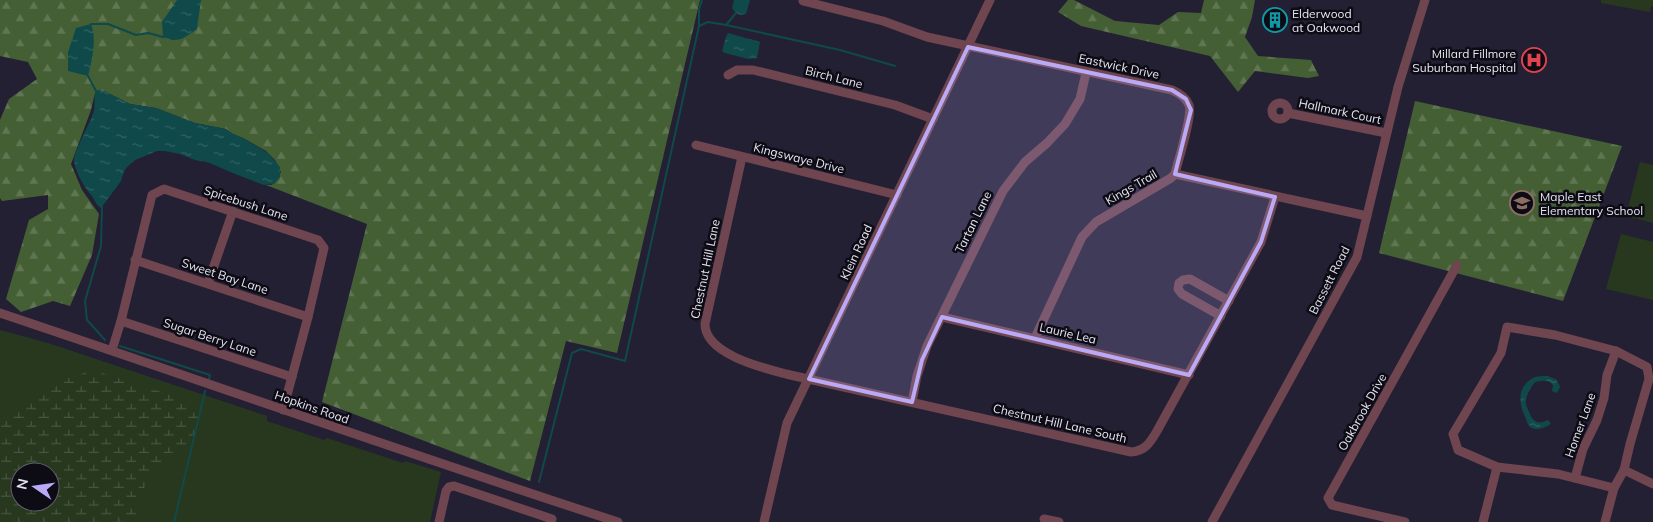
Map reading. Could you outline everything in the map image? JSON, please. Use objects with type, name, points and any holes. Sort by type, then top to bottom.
[{"type":"street","name":"Klein Road","points":[[764,522],[788,423],[990,0]]},
{"type":"street","name":"Bassett Road","points":[[1212,522],[1357,257],[1398,87],[1425,0]]},
{"type":"street","name":"Eastwick Drive","points":[[803,1],[883,20],[911,32],[968,47],[1172,90],[1186,99],[1191,110],[1174,174]]},
{"type":"street","name":"Birch Lane","points":[[728,75],[737,70],[753,70],[895,105],[933,119]]},
{"type":"street","name":"Tartan Lane","points":[[912,402],[922,360],[1002,191],[1025,162],[1065,124],[1080,99],[1086,73]]},
{"type":"street","name":"Hallmark Court","points":[[1288,113],[1386,133]]},
{"type":"street","name":"Kingswaye Drive","points":[[696,145],[896,195]]},
{"type":"street","name":"Chestnut Hill Lane","points":[[742,156],[705,324],[707,334],[720,348],[741,359],[776,371],[809,379]]},
{"type":"street","name":"Kings Trail","points":[[1034,338],[1074,253],[1087,230],[1102,218],[1171,178],[1174,174],[1367,216]]},
{"type":"street","name":"Spicebush Lane","points":[[112,350],[152,195],[164,189],[318,240],[324,248],[283,410]]},
{"type":"street","name":"Chestnut Hill Lane South","points":[[809,379],[1131,452],[1143,450],[1150,443],[1189,375],[1261,242],[1275,196]]},
{"type":"street","points":[[208,284],[232,212]]},
{"type":"street","name":"Sweet Bay Lane","points":[[135,260],[308,317]]},
{"type":"street","name":"Oakbrook Drive","points":[[1405,522],[1332,505],[1328,498],[1457,264]]},
{"type":"street","points":[[1221,316],[1182,294],[1178,289],[1179,283],[1190,279],[1229,301]]},
{"type":"street","name":"Hopkins Road","points":[[0,313],[618,522]]},
{"type":"street","name":"Laurie Lea","points":[[942,316],[1189,375]]},
{"type":"street","name":"Sugar Berry Lane","points":[[121,321],[292,378]]},
{"type":"street","points":[[1605,522],[1614,488],[1624,470],[1649,378],[1646,367],[1616,351],[1555,335],[1507,327],[1501,352],[1454,434],[1458,450],[1497,467],[1558,474],[1614,488]]},
{"type":"street","name":"Homer Lane","points":[[1575,478],[1583,449],[1602,405],[1607,375],[1616,351]]},
{"type":"street","points":[[1483,522],[1497,467]]},
{"type":"street","points":[[1624,470],[1653,484]]},
{"type":"street","points":[[439,522],[446,491],[449,487],[454,486],[551,521],[556,502]]},
{"type":"street","points":[[1044,519],[1059,522]]},
{"type":"highlighted area","points":[[968,47],[1172,90],[1186,99],[1191,110],[1175,174],[1275,197],[1261,242],[1189,375],[942,317],[922,360],[912,402],[809,379]]},
{"type":"green space","points":[[0,0],[700,0],[617,353],[566,341],[530,481],[322,402],[367,224],[266,185],[272,185],[281,172],[275,160],[266,151],[226,129],[195,123],[156,108],[130,104],[104,91],[95,93],[91,110],[71,164],[82,190],[99,214],[92,255],[70,306],[53,301],[21,312],[6,299],[29,220],[48,209],[48,195],[2,201],[0,198],[0,120],[9,99],[37,79],[28,62],[0,56]]},
{"type":"green space","points":[[1068,0],[1074,0],[1115,21],[1159,25],[1178,12],[1201,13],[1204,0],[1255,0],[1252,17],[1245,37],[1258,56],[1311,60],[1319,76],[1308,78],[1255,71],[1238,92],[1210,56],[1081,26],[1058,12]]},
{"type":"green space","points":[[1601,0],[1653,0],[1653,6],[1651,6],[1650,12],[1601,3]]},
{"type":"green space","name":"Maple East Elementary School","points":[[1415,101],[1622,146],[1563,301],[1379,253]]},
{"type":"green space","points":[[1640,162],[1653,165],[1653,223],[1626,216]]},
{"type":"green space","points":[[1621,234],[1653,242],[1653,300],[1606,289]]},
{"type":"green space","points":[[0,330],[48,343],[267,416],[267,421],[324,440],[327,438],[403,463],[405,461],[441,472],[430,522],[0,522]]},
{"type":"green space","points":[[93,370],[202,405],[193,448],[166,454],[140,494],[136,522],[0,522],[0,427],[16,405],[48,394],[63,380]]},
{"type":"water","points":[[177,0],[201,0],[197,29],[184,37],[173,40],[163,37],[162,22]]},
{"type":"water","points":[[734,0],[750,0],[746,14],[740,15],[735,12],[732,8]]},
{"type":"water","points":[[91,24],[94,43],[88,76],[68,71],[68,52],[76,28]]},
{"type":"water","points":[[728,33],[760,42],[757,58],[748,59],[722,51]]},
{"type":"water","points":[[98,90],[130,104],[156,108],[195,123],[226,129],[268,153],[280,167],[280,177],[274,184],[264,185],[207,162],[180,154],[157,151],[135,160],[127,167],[121,181],[101,208],[83,184],[74,161],[76,152],[93,114],[95,94]]},
{"type":"water","points":[[1548,376],[1557,380],[1560,387],[1557,393],[1552,391],[1553,385],[1547,381],[1535,382],[1529,391],[1526,402],[1536,422],[1548,420],[1551,424],[1535,429],[1529,425],[1524,414],[1520,397],[1521,391],[1533,378]]},
{"type":"waterway","points":[[699,26],[699,9],[702,0]]},
{"type":"waterway","points":[[726,25],[736,13]]},
{"type":"waterway","points":[[539,482],[572,353],[581,349],[625,361],[699,26],[708,22],[726,25],[840,50],[895,66]]},
{"type":"waterway","points":[[91,24],[108,24],[136,35],[148,33],[163,37]]},
{"type":"waterway","points":[[88,76],[96,91]]},
{"type":"waterway","points":[[102,207],[101,246],[85,301],[87,320],[105,340]]},
{"type":"waterway","points":[[120,346],[210,375],[209,379]]},
{"type":"waterway","points":[[174,522],[205,391]]},
{"type":"place","name":"Elderwood at Oakwood","points":[[1275,20]]},
{"type":"place","name":"Millard Fillmore Suburban Hospital","points":[[1534,60]]},
{"type":"place","name":"Maple East Elementary School","points":[[1522,203]]}]
